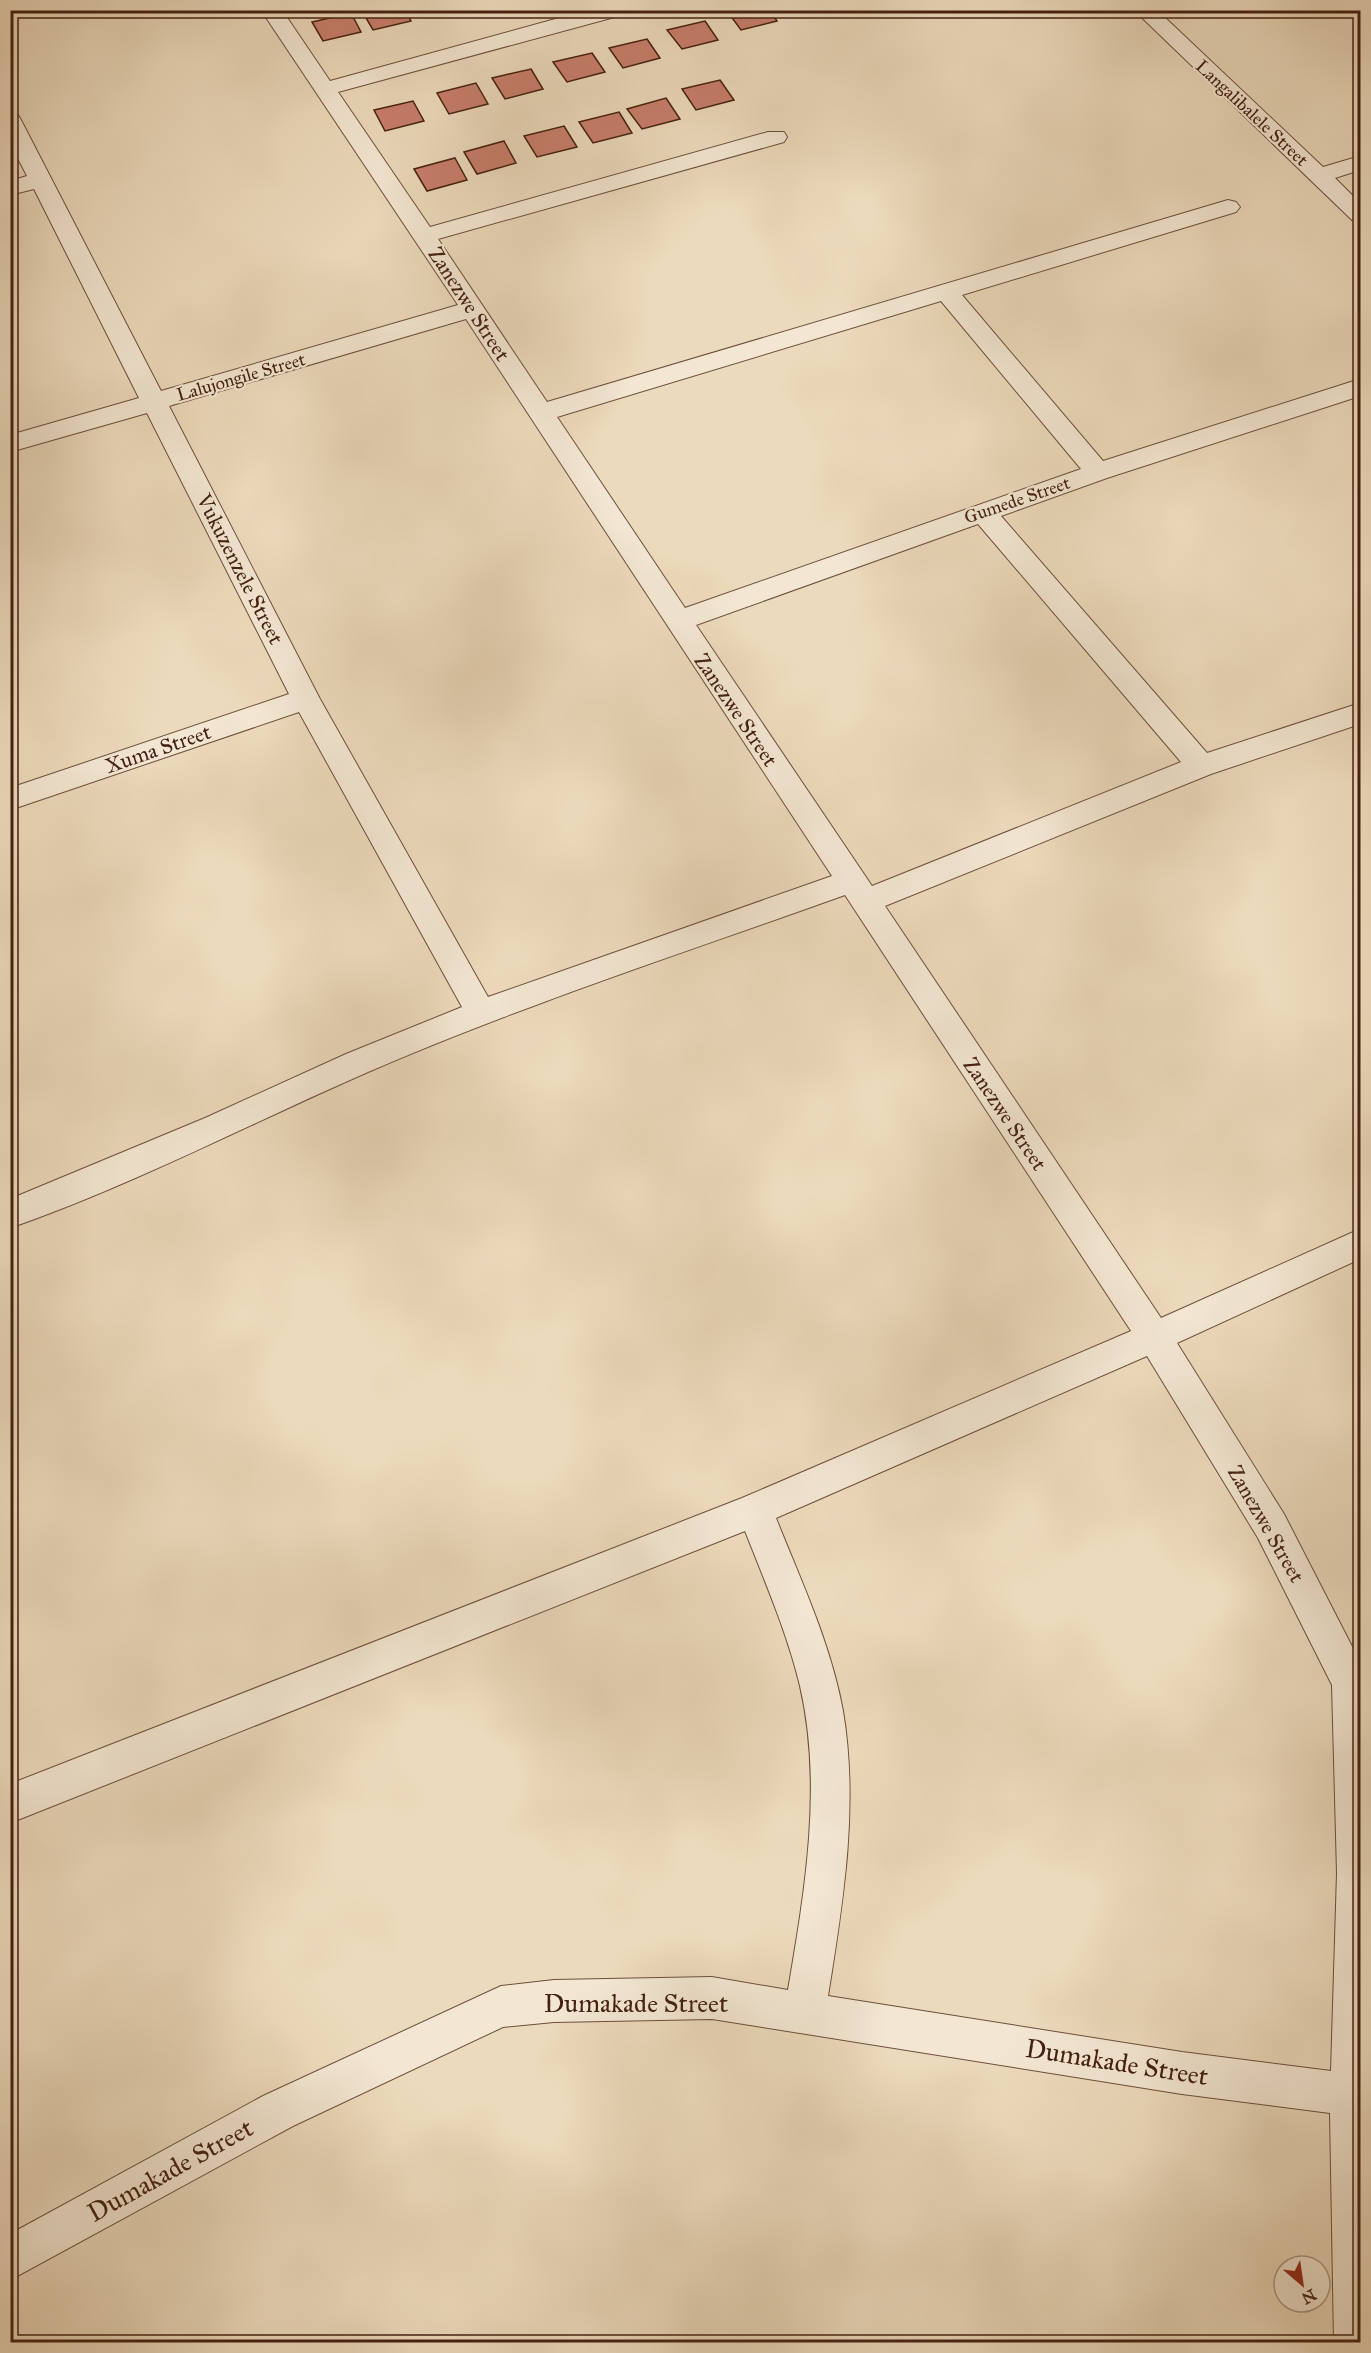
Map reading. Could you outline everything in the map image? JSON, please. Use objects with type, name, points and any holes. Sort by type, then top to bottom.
[{"type":"street","name":"Zanezwe Street","points":[[271,10],[424,236],[677,621],[1154,1337],[1271,1526],[1355,1681],[1357,1873],[1351,2095],[1356,2343]]},
{"type":"street","points":[[324,89],[614,10]]},
{"type":"street","name":"Langalibalele Street","points":[[1144,10],[1360,215]]},
{"type":"street","name":"Vukuzenzele Street","points":[[10,120],[306,699],[481,1013]]},
{"type":"street","points":[[424,236],[776,137]]},
{"type":"street","points":[[1319,176],[1360,163]]},
{"type":"street","points":[[10,188],[40,180]]},
{"type":"street","points":[[540,413],[1228,207]]},
{"type":"street","points":[[945,291],[1098,472]]},
{"type":"street","name":"Lalujongile Street","points":[[10,444],[472,309]]},
{"type":"street","name":"Gumede Street","points":[[677,621],[1098,472],[1360,387]]},
{"type":"street","points":[[982,512],[1201,766]]},
{"type":"street","name":"Xuma Street","points":[[10,799],[306,699]]},
{"type":"street","points":[[10,1214],[481,1013],[857,892],[1201,766],[1360,713]]},
{"type":"street","points":[[10,1804],[755,1510],[1154,1337],[1360,1243]]},
{"type":"street","points":[[755,1510],[811,1656],[824,1712],[830,1813],[828,1866],[805,2014]]},
{"type":"street","name":"Dumakade Street","points":[[10,2258],[278,2111],[501,2007],[554,2001],[712,1998],[1182,2073],[1351,2095]]},
{"type":"building","points":[[405,10],[411,21],[373,30],[362,11]]},
{"type":"building","points":[[770,10],[777,21],[741,30],[727,11]]},
{"type":"building","points":[[351,13],[361,32],[323,41],[312,22]]},
{"type":"building","points":[[705,21],[718,40],[682,49],[667,30]]},
{"type":"building","points":[[647,39],[660,58],[623,68],[609,48]]},
{"type":"building","points":[[592,53],[605,72],[567,82],[553,62]]},
{"type":"building","points":[[531,69],[543,89],[505,99],[492,78]]},
{"type":"building","points":[[720,80],[734,100],[696,110],[682,89]]},
{"type":"building","points":[[476,83],[488,104],[449,114],[437,93]]},
{"type":"building","points":[[666,98],[680,119],[642,129],[627,109]]},
{"type":"building","points":[[413,101],[424,121],[385,131],[374,110]]},
{"type":"building","points":[[619,112],[632,133],[593,143],[579,122]]},
{"type":"building","points":[[564,126],[577,147],[537,157],[524,136]]},
{"type":"building","points":[[504,141],[516,163],[477,174],[464,152]]},
{"type":"building","points":[[455,158],[467,180],[427,191],[414,169]]}]
